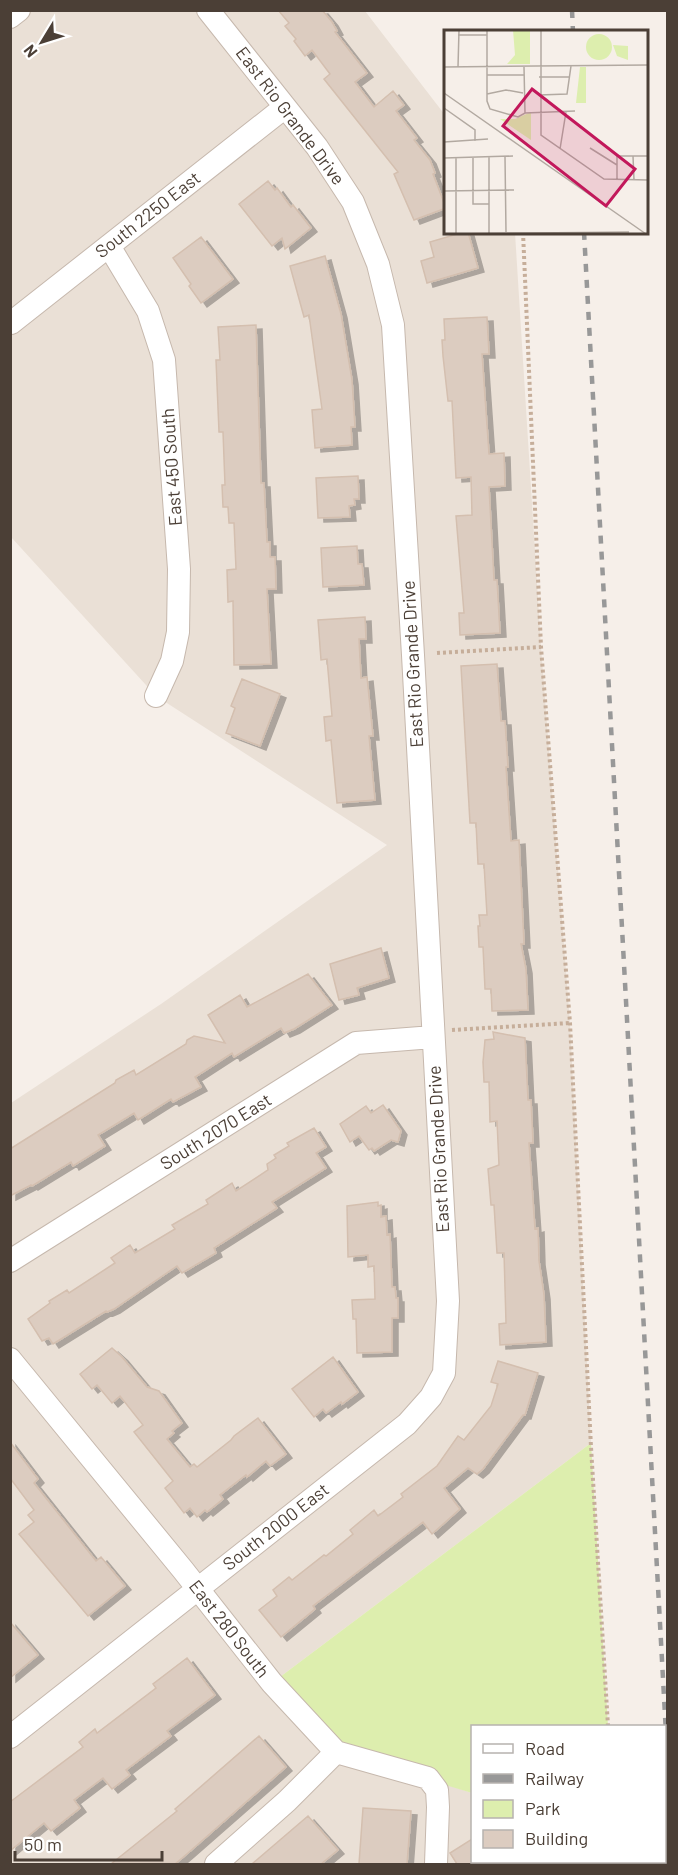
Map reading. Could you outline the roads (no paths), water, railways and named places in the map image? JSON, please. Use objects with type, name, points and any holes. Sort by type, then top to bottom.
[{"type":"street","points":[[10,17],[19,10]]},
{"type":"street","name":"East Rio Grande Drive","points":[[208,10],[317,147],[353,202],[378,264],[393,325],[413,655],[442,1033],[448,1301],[444,1373]]},
{"type":"street","name":"South 2250 East","points":[[11,322],[285,107]]},
{"type":"street","name":"East 450 South","points":[[109,246],[148,311],[164,360],[178,569],[178,632],[172,661],[156,696]]},
{"type":"street","name":"South 2070 East","points":[[10,1261],[356,1044],[442,1033]]},
{"type":"street","name":"East 280 South","points":[[10,1359],[272,1683],[336,1752]]},
{"type":"street","name":"South 2000 East","points":[[10,1737],[407,1424],[431,1397],[444,1373]]},
{"type":"street","points":[[216,1864],[287,1802],[336,1752],[428,1778],[437,1790],[436,1864]]},
{"type":"railway","points":[[572,10],[573,30]]},
{"type":"railway","points":[[584,234],[666,1725]]},
{"type":"railway","points":[[666,1733],[668,1770]]}]
